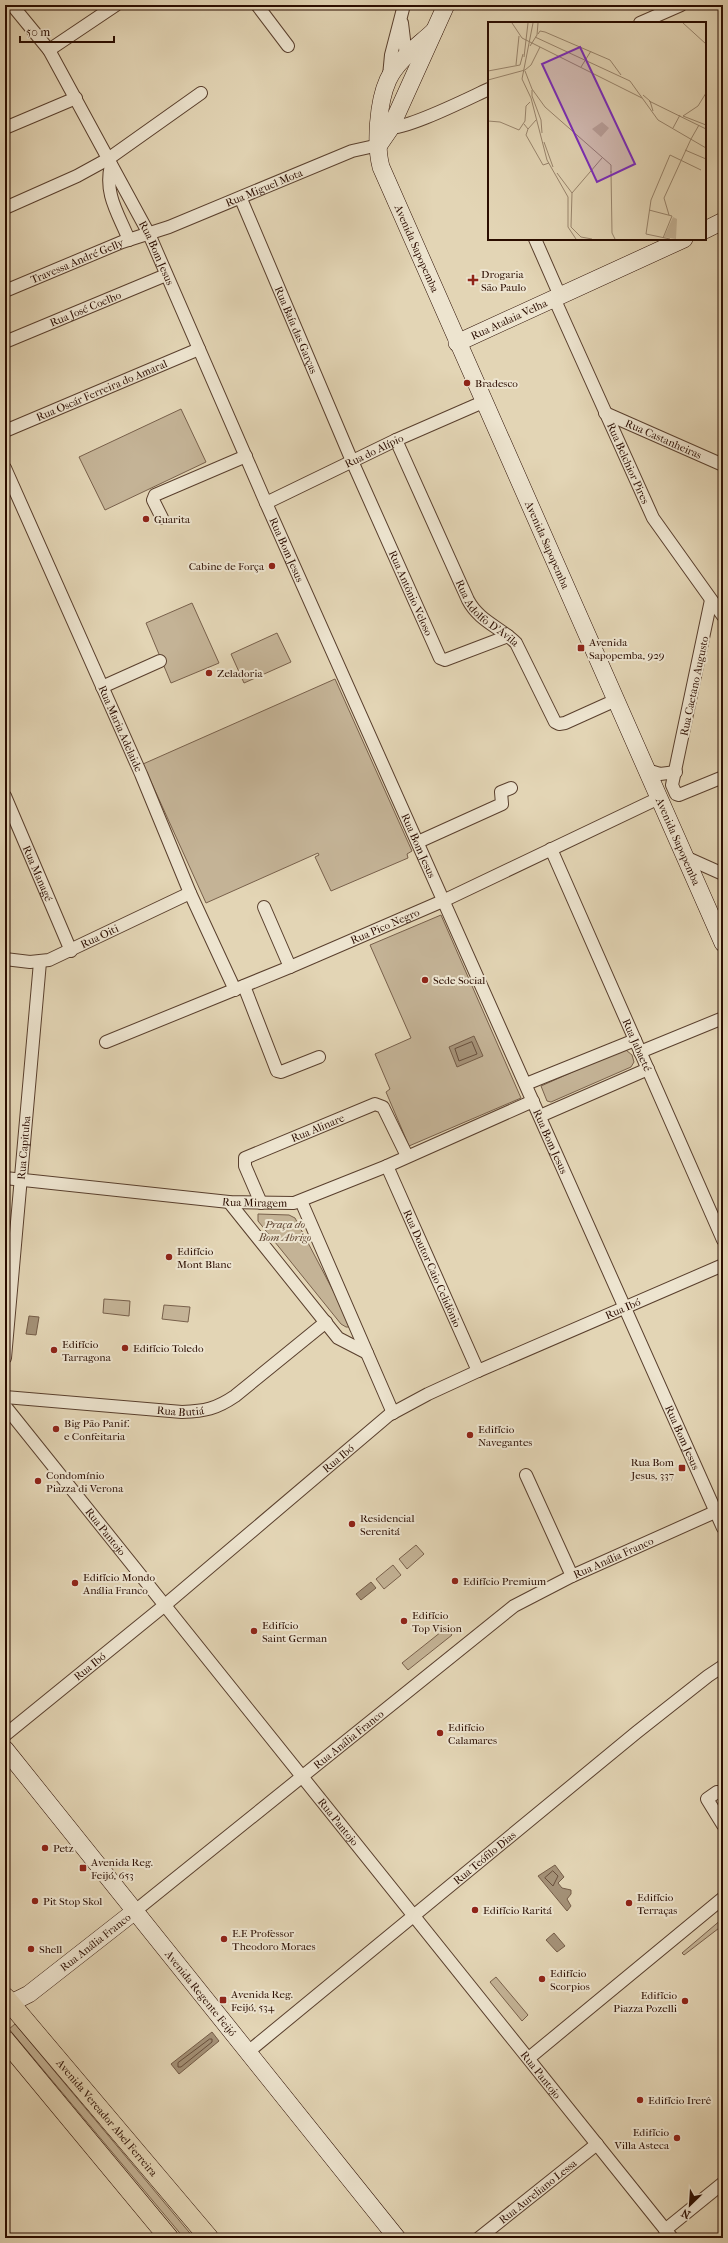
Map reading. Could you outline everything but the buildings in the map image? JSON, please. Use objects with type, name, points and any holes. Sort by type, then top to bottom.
[{"type":"main road","name":"Avenida Sapopemba","points":[[384,128],[402,103],[446,5]]},
{"type":"main road","name":"Avenida Sapopemba","points":[[434,31],[406,56],[388,80],[384,128],[379,145],[379,160],[386,180],[457,343],[723,943]]},
{"type":"main road","points":[[402,103],[406,56]]},
{"type":"main road","points":[[706,230],[723,221]]},
{"type":"main road","name":"Rua Atalaia Velha","points":[[457,343],[682,240]]},
{"type":"main road","name":"Avenida Regente Feijó","points":[[5,1749],[397,2238]]},
{"type":"main road","name":"Rua Anália Franco","points":[[7,2002],[29,1994],[135,1911]]},
{"type":"main road","name":"Avenida Vereador Abel Ferreira","points":[[7,2002],[209,2238]]},
{"type":"main road","points":[[5,2040],[169,2238]]},
{"type":"street","name":"Rua Bom Jesus","points":[[12,5],[49,50],[149,234],[266,503],[445,900],[624,1309],[723,1528]]},
{"type":"street","points":[[49,50],[116,5]]},
{"type":"street","points":[[257,5],[288,46]]},
{"type":"street","points":[[642,22],[681,5]]},
{"type":"street","points":[[403,10],[406,56]]},
{"type":"street","points":[[388,80],[391,55],[403,10]]},
{"type":"street","points":[[384,128],[406,125],[488,89]]},
{"type":"street","points":[[5,208],[110,162],[201,92]]},
{"type":"street","points":[[5,128],[76,98]]},
{"type":"street","name":"Rua Miguel Mota","points":[[149,234],[241,199],[352,151],[379,145]]},
{"type":"street","name":"Rua Bom Jesus","points":[[110,162],[108,191],[129,240]]},
{"type":"street","name":"Rua Baía das Garças","points":[[241,199],[352,461]]},
{"type":"street","name":"Travessa André Gelly","points":[[5,291],[129,240],[149,234]]},
{"type":"street","name":"Rua Atalaia Velha","points":[[535,240],[557,297]]},
{"type":"street","name":"Rua José Coelho","points":[[5,342],[166,275]]},
{"type":"street","name":"Rua Belchior Pires","points":[[557,297],[605,413],[653,518],[723,616]]},
{"type":"street","name":"Rua Oscár Ferreira do Amaral","points":[[5,431],[199,349]]},
{"type":"street","name":"Rua do Alípio","points":[[266,503],[396,440],[483,402]]},
{"type":"street","name":"Rua Castanheiras","points":[[605,413],[723,465]]},
{"type":"street","name":"Rua Adolfo D'Ávila","points":[[396,440],[474,611],[480,618],[508,636],[522,655],[555,722],[559,724],[564,723],[616,700]]},
{"type":"street","points":[[162,518],[153,500],[155,495],[246,456]]},
{"type":"street","name":"Rua Antônio Veloso","points":[[352,461],[440,658],[445,660],[508,636]]},
{"type":"street","name":"Rua Maria Adelaide","points":[[5,468],[102,687],[190,893],[239,988],[277,1071],[281,1072],[319,1057]]},
{"type":"street","name":"Rua Caetano Augusto","points":[[711,600],[673,788],[677,795],[685,794],[723,778]]},
{"type":"street","points":[[102,687],[160,660]]},
{"type":"street","points":[[647,770],[660,774],[676,772]]},
{"type":"street","points":[[418,842],[502,804],[500,792],[511,788]]},
{"type":"street","name":"Rua Managé","points":[[5,796],[71,951]]},
{"type":"street","name":"Rua Pico Negro","points":[[106,1042],[290,967],[445,900],[659,798]]},
{"type":"street","name":"Rua Jabaeté","points":[[551,849],[723,1240]]},
{"type":"street","points":[[686,857],[723,874]]},
{"type":"street","name":"Rua Oiti","points":[[5,959],[40,962],[71,951],[190,893]]},
{"type":"street","points":[[264,907],[290,967]]},
{"type":"street","name":"Rua Capituba","points":[[5,1358],[40,962]]},
{"type":"street","points":[[640,1052],[723,1018]]},
{"type":"street","points":[[526,1084],[635,1040]]},
{"type":"street","points":[[540,1116],[648,1069]]},
{"type":"street","name":"Rua Miragem","points":[[5,1178],[229,1202],[288,1203],[301,1201],[386,1166],[533,1102]]},
{"type":"street","name":"Rua Alinare","points":[[261,1203],[245,1166],[245,1158],[374,1104],[383,1107],[407,1156]]},
{"type":"street","name":"Rua Doutor Caio Celidônio","points":[[386,1166],[478,1371]]},
{"type":"street","points":[[301,1201],[394,1413]]},
{"type":"street","points":[[229,1202],[338,1338],[367,1353]]},
{"type":"street","name":"Rua Ibó","points":[[5,1735],[165,1605],[394,1413],[428,1394],[478,1371],[723,1265]]},
{"type":"street","name":"Rua Butiá","points":[[5,1397],[182,1412],[204,1411],[219,1407],[235,1396],[326,1322]]},
{"type":"street","name":"Rua Pantojo","points":[[5,1406],[669,2234]]},
{"type":"street","points":[[526,1475],[572,1576]]},
{"type":"street","name":"Rua Anália Franco","points":[[135,1911],[302,1778],[502,1614],[523,1600],[572,1576],[716,1512]]},
{"type":"street","name":"Rua Teófilo Dias","points":[[248,2052],[637,1732],[723,1666]]},
{"type":"street","points":[[717,1792],[707,1799],[723,1825]]},
{"type":"street","points":[[528,2058],[723,1898]]},
{"type":"street","name":"Rua Aureliano Lessa","points":[[479,2238],[597,2144]]},
{"type":"street","points":[[669,2234],[723,2183]]},
{"type":"green space","points":[[181,409],[206,462],[105,510],[79,457]]},
{"type":"green space","points":[[192,603],[219,663],[171,683],[146,623]]},
{"type":"green space","points":[[277,633],[291,662],[244,683],[231,654]]},
{"type":"green space","points":[[335,679],[412,851],[407,854],[408,858],[331,891],[315,857],[319,855],[318,853],[206,903],[143,764]]},
{"type":"green space","points":[[441,915],[521,1098],[409,1146],[386,1092],[390,1089],[375,1054],[411,1038],[370,945]]},
{"type":"green space","points":[[622,1050],[626,1050],[632,1055],[634,1062],[631,1067],[551,1102],[547,1101],[541,1086]]},
{"type":"green space","name":"Praça do Bom Abrigo","points":[[258,1214],[289,1215],[295,1218],[350,1323],[350,1327],[346,1327],[341,1324],[258,1221]]},
{"type":"green space","points":[[104,1299],[130,1301],[129,1316],[103,1313]]},
{"type":"green space","points":[[164,1305],[190,1307],[188,1322],[162,1319]]},
{"type":"green space","points":[[416,1545],[424,1554],[407,1569],[399,1559]]},
{"type":"green space","points":[[393,1565],[401,1575],[384,1589],[376,1579]]},
{"type":"green space","points":[[446,1628],[452,1635],[408,1670],[402,1663]]},
{"type":"green space","points":[[722,1919],[723,1925],[684,1955],[682,1953]]},
{"type":"green space","points":[[496,1977],[528,2015],[522,2021],[490,1982]]},
{"type":"green space","points":[[15,2024],[194,2238],[184,2238],[9,2029]]},
{"type":"water","points":[[474,1036],[483,1056],[457,1067],[449,1047]]},
{"type":"water","points":[[29,1316],[39,1317],[36,1335],[26,1334]]},
{"type":"water","points":[[371,1582],[376,1588],[361,1600],[356,1594]]},
{"type":"water","points":[[555,1865],[564,1877],[558,1883],[562,1888],[571,1890],[571,1894],[567,1899],[571,1906],[567,1911],[538,1876]]},
{"type":"water","points":[[554,1933],[565,1946],[557,1952],[546,1940]]},
{"type":"water","points":[[212,2032],[219,2041],[179,2074],[171,2064]]},
{"type":"place","name":"Drogaria São Paulo","points":[[473,280]]},
{"type":"place","name":"Bradesco","points":[[467,383]]},
{"type":"place","name":"Guarita","points":[[146,519]]},
{"type":"place","name":"Cabine de Força","points":[[272,566]]},
{"type":"place","name":"Avenida Sapopemba, 929","points":[[581,648]]},
{"type":"place","name":"Zeladoria","points":[[209,673]]},
{"type":"place","name":"Sede Social","points":[[425,980]]},
{"type":"place","name":"Edifício Mont Blanc","points":[[169,1257]]},
{"type":"place","name":"Edifício Toledo","points":[[125,1348]]},
{"type":"place","name":"Edifício Tarragona","points":[[54,1350]]},
{"type":"place","name":"Big Pão Panif. e Confeitaria","points":[[56,1429]]},
{"type":"place","name":"Edifício Navegantes","points":[[470,1435]]},
{"type":"place","name":"Rua Bom Jesus, 337","points":[[682,1468]]},
{"type":"place","name":"Condomínio Piazza di Verona","points":[[38,1481]]},
{"type":"place","name":"Residencial Serenitá","points":[[352,1524]]},
{"type":"place","name":"Edifício Premium","points":[[455,1581]]},
{"type":"place","name":"Edifício Mondo Anália Franco","points":[[75,1583]]},
{"type":"place","name":"Edifício Top Vision","points":[[404,1621]]},
{"type":"place","name":"Edifício Saint German","points":[[254,1631]]},
{"type":"place","name":"Edifício Calamares","points":[[440,1733]]},
{"type":"place","name":"Petz","points":[[45,1848]]},
{"type":"place","name":"Avenida Reg. Feijó, 653","points":[[83,1868]]},
{"type":"place","name":"Pit Stop Skol","points":[[35,1901]]},
{"type":"place","name":"Edifício Terraças","points":[[629,1903]]},
{"type":"place","name":"Edifício Raritá","points":[[475,1910]]},
{"type":"place","name":"E.E Professor Theodoro Moraes","points":[[224,1939]]},
{"type":"place","name":"Shell","points":[[31,1949]]},
{"type":"place","name":"Edifício Scorpios","points":[[542,1979]]},
{"type":"place","name":"Avenida Reg. Feijó, 534","points":[[223,2000]]},
{"type":"place","name":"Edifício Piazza Pozelli","points":[[685,2001]]},
{"type":"place","name":"Edifício Irerê","points":[[640,2100]]},
{"type":"place","name":"Edifício Villa Asteca","points":[[677,2138]]}]
